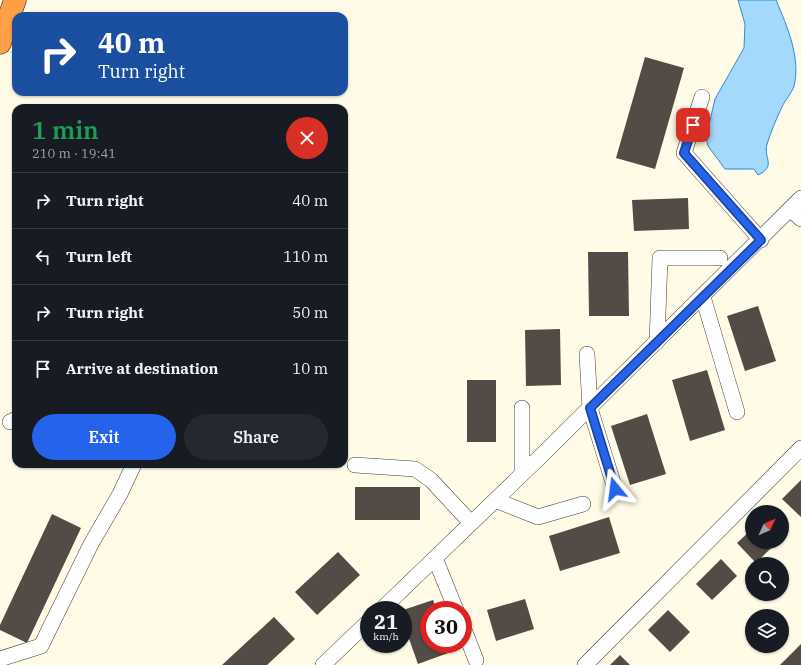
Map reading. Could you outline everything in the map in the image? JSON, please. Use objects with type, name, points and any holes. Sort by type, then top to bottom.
[{"type":"highway","points":[[0,43],[15,0]]},
{"type":"street","points":[[702,97],[684,153],[761,240]]},
{"type":"street","points":[[390,601],[761,240],[795,214],[801,198]]},
{"type":"street","points":[[657,342],[660,258],[720,258]]},
{"type":"street","points":[[703,297],[737,412]]},
{"type":"street","points":[[587,354],[590,408],[615,489]]},
{"type":"street","points":[[522,408],[522,474]]},
{"type":"street","points":[[585,665],[801,448]]},
{"type":"street","points":[[355,465],[415,469],[431,480],[471,523]]},
{"type":"street","points":[[0,659],[41,646],[91,544],[120,494],[132,468]]},
{"type":"street","points":[[495,500],[538,516],[583,504]]},
{"type":"street","points":[[435,558],[452,601]]},
{"type":"street","points":[[323,665],[360,630]]},
{"type":"street","points":[[472,650],[476,660]]},
{"type":"water","points":[[738,0],[776,0],[792,42],[796,64],[794,86],[783,104],[767,144],[767,168],[764,172],[758,175],[754,169],[725,169],[708,146],[706,138],[715,99],[744,48],[745,24]]},
{"type":"building","points":[[645,57],[684,68],[655,169],[616,158]]},
{"type":"building","points":[[688,198],[689,229],[634,231],[632,200]]},
{"type":"building","points":[[588,252],[628,252],[629,316],[589,316]]},
{"type":"building","points":[[758,306],[776,361],[745,371],[727,316]]},
{"type":"building","points":[[560,329],[561,385],[526,386],[525,330]]},
{"type":"building","points":[[707,370],[725,430],[690,441],[672,380]]},
{"type":"building","points":[[467,380],[496,380],[496,442],[467,442]]},
{"type":"building","points":[[647,414],[666,474],[630,485],[611,426]]},
{"type":"building","points":[[801,480],[801,517],[782,499]]},
{"type":"building","points":[[355,487],[420,487],[420,520],[355,520]]},
{"type":"building","points":[[52,514],[81,528],[27,643],[0,630],[0,625]]},
{"type":"building","points":[[609,517],[620,553],[560,571],[549,536]]},
{"type":"building","points":[[745,536],[745,549],[770,549],[762,557],[750,557],[737,543]]},
{"type":"building","points":[[338,552],[360,575],[317,615],[295,592]]},
{"type":"building","points":[[721,559],[737,576],[712,600],[696,584]]},
{"type":"building","points":[[525,599],[534,629],[496,641],[487,610]]},
{"type":"building","points":[[420,604],[420,653],[448,653],[418,664],[412,647],[412,607]]},
{"type":"building","points":[[668,610],[690,632],[670,652],[648,630]]},
{"type":"building","points":[[274,617],[295,639],[267,665],[222,665]]},
{"type":"building","points":[[801,644],[801,665],[780,665]]},
{"type":"building","points":[[620,655],[630,665],[610,665]]},
{"type":"route","points":[[615,489],[590,408],[761,240],[684,153],[693,125]]}]
